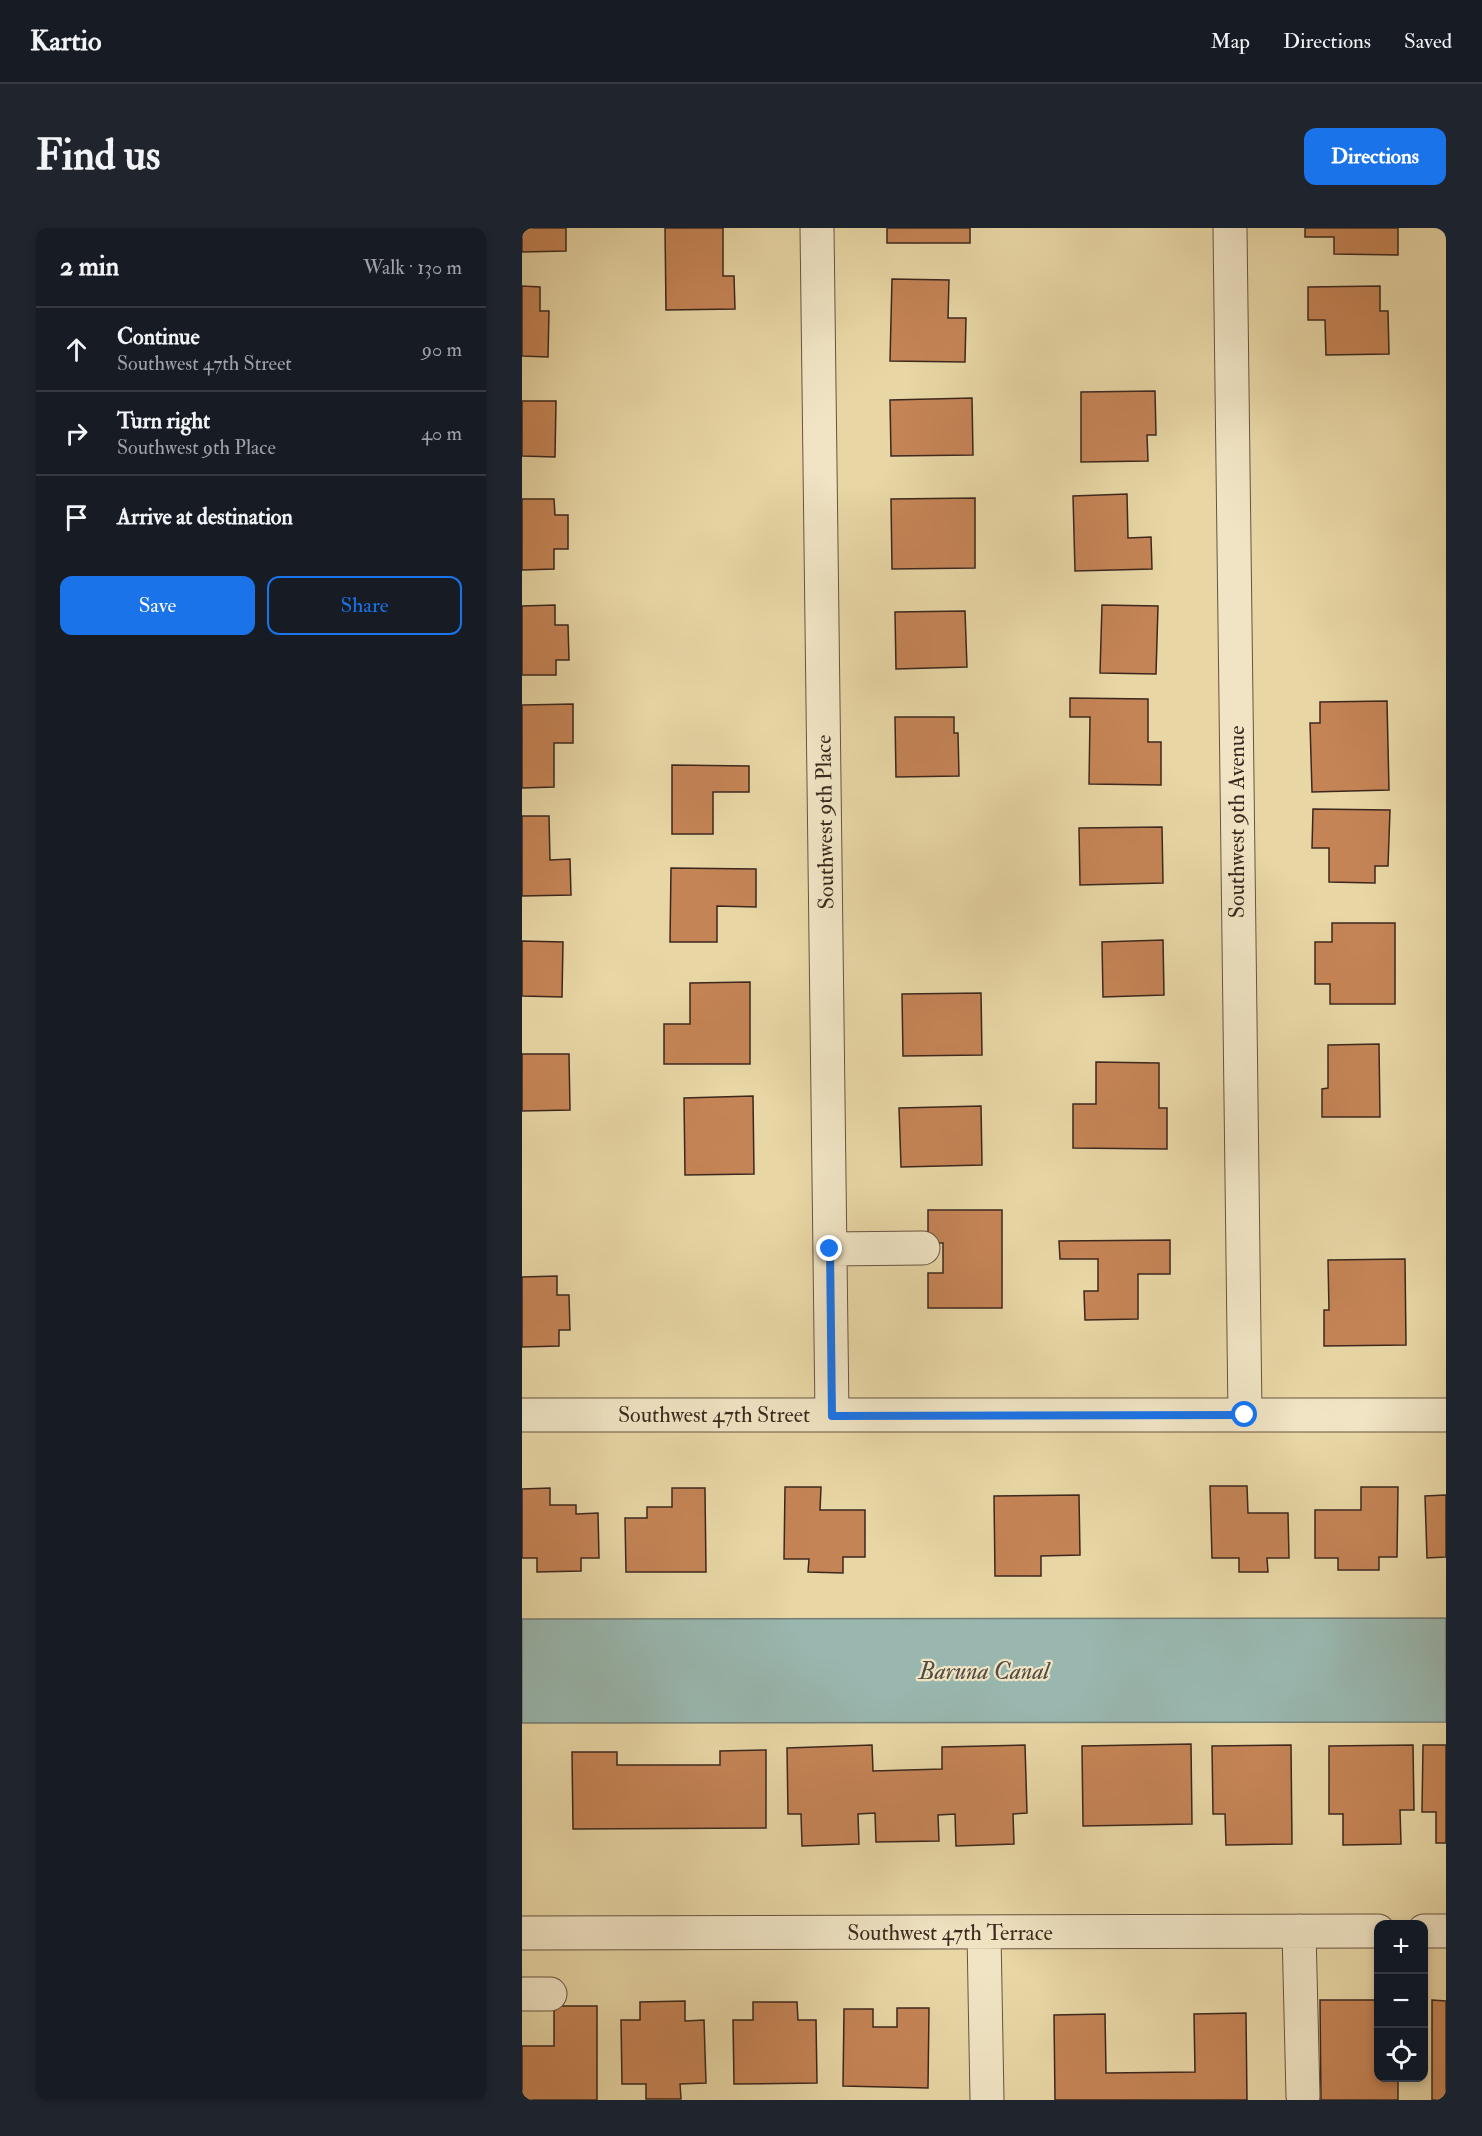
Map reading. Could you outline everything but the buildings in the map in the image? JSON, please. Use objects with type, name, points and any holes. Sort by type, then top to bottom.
[{"type":"street","name":"Southwest 9th Place","points":[[817,228],[832,1416]]},
{"type":"street","name":"Southwest 9th Avenue","points":[[1230,228],[1245,1415]]},
{"type":"street","points":[[830,1249],[923,1248]]},
{"type":"street","name":"Southwest 47th Street","points":[[522,1416],[1446,1414]]},
{"type":"street","points":[[1299,1931],[1303,2096]]},
{"type":"street","name":"Southwest 47th Terrace","points":[[522,1933],[1374,1931]]},
{"type":"street","points":[[1428,1931],[1446,1931]]},
{"type":"street","points":[[984,1933],[987,2100]]},
{"type":"water","name":"Baruna Canal","points":[[1446,1618],[1446,1722],[522,1723],[522,1619]]},
{"type":"route","points":[[830,1249],[832,1416],[1245,1415]]}]
